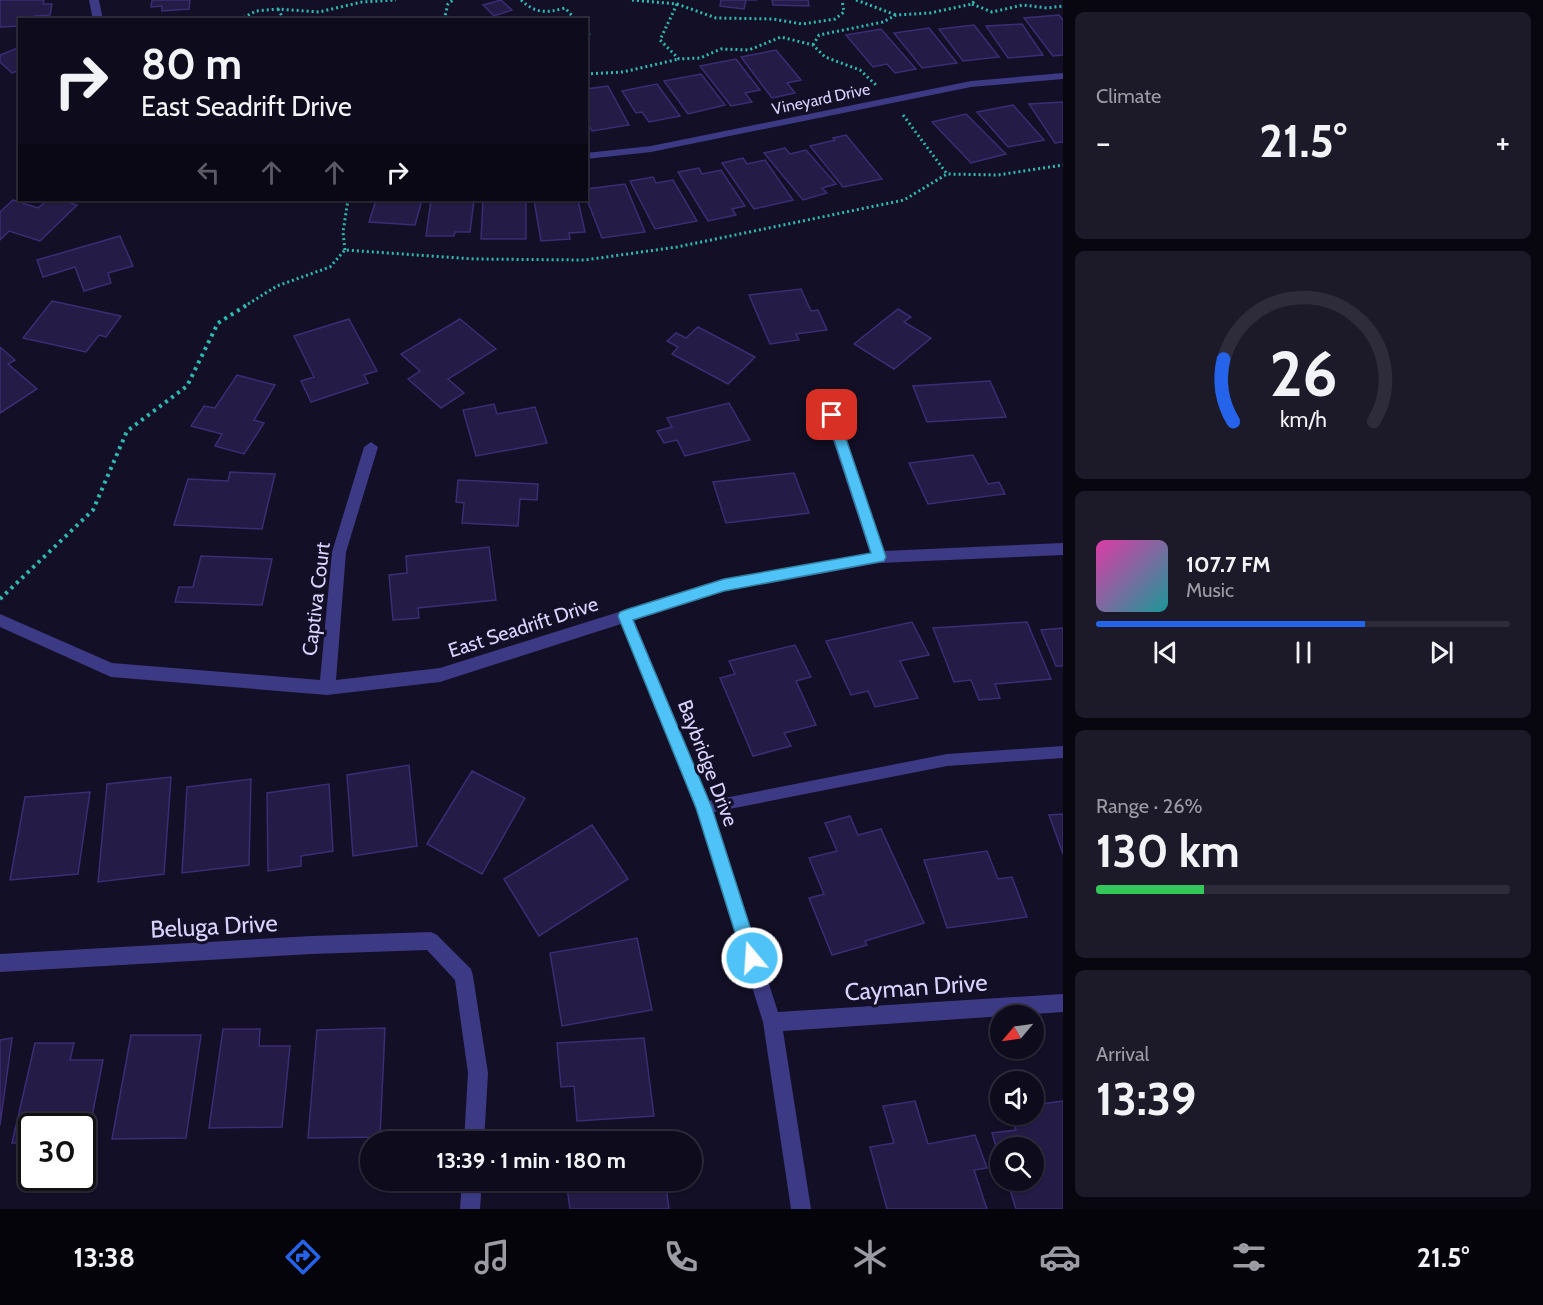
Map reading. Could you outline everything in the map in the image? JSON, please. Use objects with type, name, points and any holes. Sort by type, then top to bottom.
[{"type":"street","points":[[94,0],[98,18]]},
{"type":"street","name":"Vineyard Drive","points":[[588,156],[651,149],[971,84],[1063,76]]},
{"type":"street","points":[[825,395],[879,557]]},
{"type":"street","name":"Captiva Court","points":[[327,688],[339,552],[371,447]]},
{"type":"street","name":"East Seadrift Drive","points":[[0,620],[111,670],[327,688],[440,675],[724,585],[879,557],[1063,549]]},
{"type":"street","name":"Baybridge Drive","points":[[625,616],[704,808],[772,1022],[801,1209]]},
{"type":"street","name":"Beluga Drive","points":[[0,963],[312,945],[431,941],[464,976],[478,1073],[475,1131]]},
{"type":"street","name":"Cayman Drive","points":[[772,1022],[1063,1003]]},
{"type":"street","points":[[470,1209],[471,1191]]},
{"type":"lane","points":[[704,808],[947,759],[1063,752]]},
{"type":"path","points":[[243,18],[256,11],[278,9],[319,12],[362,2],[396,0]]},
{"type":"path","points":[[444,18],[448,4],[453,0]]},
{"type":"path","points":[[521,0],[531,10],[542,14],[565,8],[574,18]]},
{"type":"path","points":[[632,0],[677,4],[716,18],[772,19],[802,24],[835,19],[844,12],[842,0]]},
{"type":"path","points":[[856,0],[896,15],[930,13],[972,4],[992,12],[1023,5],[1047,8],[1063,6]]},
{"type":"path","points":[[972,4],[975,0]]},
{"type":"path","points":[[677,4],[660,40],[679,59]]},
{"type":"path","points":[[278,9],[283,18]]},
{"type":"path","points":[[813,45],[819,35],[883,22],[896,15]]},
{"type":"path","points":[[588,74],[623,72],[679,59],[700,58],[721,49],[749,50],[781,37],[813,45],[825,57],[860,70],[892,100],[947,174]]},
{"type":"path","points":[[345,250],[474,259],[585,260],[677,247],[903,200],[947,174],[998,175],[1063,165]]},
{"type":"path","points":[[0,599],[93,510],[127,431],[187,386],[218,323],[277,286],[330,267],[345,250],[343,232],[348,201]]},
{"type":"building","points":[[0,0],[44,0],[43,4],[52,4],[50,15],[18,18],[18,26],[0,27]]},
{"type":"building","points":[[152,0],[190,0],[189,9],[162,11],[162,6],[151,7]]},
{"type":"building","points":[[501,0],[512,10],[494,16],[483,5]]},
{"type":"building","points":[[721,0],[746,0],[744,9],[720,6]]},
{"type":"building","points":[[772,0],[808,0],[809,6],[773,5]]},
{"type":"building","points":[[1059,15],[1063,20],[1063,55],[1053,56],[1024,18]]},
{"type":"building","points":[[1022,24],[1043,55],[1008,58],[986,26]]},
{"type":"building","points":[[974,25],[999,57],[963,61],[939,29]]},
{"type":"building","points":[[929,28],[957,63],[922,68],[894,33]]},
{"type":"building","points":[[881,29],[916,69],[895,73],[887,64],[873,67],[846,35]]},
{"type":"building","points":[[18,48],[18,71],[12,73],[0,62],[0,55]]},
{"type":"building","points":[[776,50],[801,80],[787,83],[795,93],[772,98],[741,57]]},
{"type":"building","points":[[736,59],[760,90],[745,93],[752,102],[731,106],[700,66]]},
{"type":"building","points":[[701,74],[725,105],[688,114],[664,81]]},
{"type":"building","points":[[657,84],[680,116],[649,122],[642,112],[636,113],[622,91]]},
{"type":"building","points":[[608,86],[629,125],[592,131],[588,124],[588,89]]},
{"type":"building","points":[[1063,102],[1063,142],[1055,143],[1029,104]]},
{"type":"building","points":[[1013,105],[1044,140],[1008,147],[977,112]]},
{"type":"building","points":[[966,114],[1006,154],[971,163],[932,122]]},
{"type":"building","points":[[846,135],[882,179],[843,187],[810,146]]},
{"type":"building","points":[[785,148],[790,154],[806,150],[836,184],[822,188],[827,193],[803,200],[764,153]]},
{"type":"building","points":[[743,158],[747,164],[765,160],[793,200],[754,209],[722,163]]},
{"type":"building","points":[[699,168],[702,174],[721,170],[745,206],[732,209],[736,215],[708,221],[678,172]]},
{"type":"building","points":[[653,177],[656,183],[673,180],[697,221],[655,229],[630,181]]},
{"type":"building","points":[[625,184],[645,232],[602,238],[588,201],[588,189]]},
{"type":"building","points":[[13,200],[38,208],[46,201],[64,201],[77,205],[40,241],[9,231],[0,240],[0,212]]},
{"type":"building","points":[[376,201],[422,201],[415,225],[369,222]]},
{"type":"building","points":[[431,201],[474,201],[470,232],[455,232],[454,236],[426,236]]},
{"type":"building","points":[[483,201],[526,201],[526,239],[481,239]]},
{"type":"building","points":[[534,201],[578,201],[585,232],[569,233],[570,239],[541,241]]},
{"type":"building","points":[[120,236],[133,266],[108,273],[111,283],[84,291],[75,267],[43,277],[37,260]]},
{"type":"building","points":[[801,289],[811,311],[818,310],[827,330],[796,334],[799,340],[770,344],[749,295]]},
{"type":"building","points":[[52,301],[121,316],[106,337],[99,335],[86,352],[23,338]]},
{"type":"building","points":[[898,309],[911,317],[904,322],[931,338],[894,369],[854,344]]},
{"type":"building","points":[[349,319],[377,371],[364,375],[368,383],[311,402],[301,381],[314,377],[294,336]]},
{"type":"building","points":[[460,319],[496,349],[448,379],[464,393],[441,408],[408,379],[420,371],[401,354]]},
{"type":"building","points":[[698,327],[755,357],[728,384],[672,354],[678,347],[667,341],[676,333],[686,338]]},
{"type":"building","points":[[0,347],[15,360],[8,364],[37,389],[0,413]]},
{"type":"building","points":[[237,375],[275,385],[254,420],[264,423],[244,454],[215,446],[222,434],[191,426],[204,406],[215,408]]},
{"type":"building","points":[[990,381],[1006,417],[927,422],[913,386]]},
{"type":"building","points":[[729,403],[750,440],[685,456],[677,440],[664,443],[657,431],[672,427],[667,418]]},
{"type":"building","points":[[494,404],[497,414],[535,407],[547,443],[476,456],[463,410]]},
{"type":"building","points":[[973,455],[988,484],[999,482],[1005,494],[928,504],[909,463]]},
{"type":"building","points":[[230,472],[275,474],[262,529],[174,525],[188,479],[228,481]]},
{"type":"building","points":[[794,473],[809,513],[726,523],[713,482]]},
{"type":"building","points":[[458,480],[538,484],[537,500],[520,499],[518,526],[462,523],[464,503],[456,502]]},
{"type":"building","points":[[489,547],[496,600],[418,608],[419,618],[393,620],[389,575],[407,573],[406,556]]},
{"type":"building","points":[[201,556],[272,559],[262,605],[175,602],[179,587],[193,587]]},
{"type":"building","points":[[912,622],[929,655],[900,661],[918,698],[875,707],[868,691],[851,695],[826,641]]},
{"type":"building","points":[[1027,622],[1051,679],[995,684],[1000,698],[979,700],[971,680],[954,682],[933,628]]},
{"type":"building","points":[[1063,628],[1063,666],[1056,666],[1041,630]]},
{"type":"building","points":[[795,645],[811,677],[796,681],[816,725],[784,733],[791,746],[753,756],[720,678],[735,674],[729,661]]},
{"type":"building","points":[[409,765],[417,846],[353,856],[347,775]]},
{"type":"building","points":[[472,771],[525,798],[482,874],[427,844]]},
{"type":"building","points":[[171,777],[164,874],[98,882],[107,784]]},
{"type":"building","points":[[251,779],[249,865],[182,873],[187,787]]},
{"type":"building","points":[[329,784],[333,851],[301,856],[301,866],[268,871],[267,793]]},
{"type":"building","points":[[90,792],[78,874],[10,880],[25,797]]},
{"type":"building","points":[[1063,814],[1063,854],[1049,815]]},
{"type":"building","points":[[850,816],[858,835],[881,829],[924,923],[865,941],[867,945],[832,955],[809,898],[824,894],[809,858],[837,851],[825,823]]},
{"type":"building","points":[[592,825],[628,879],[539,936],[504,879]]},
{"type":"building","points":[[987,851],[998,879],[1012,877],[1027,917],[947,928],[924,860]]},
{"type":"building","points":[[637,938],[652,1010],[562,1026],[550,953]]},
{"type":"building","points":[[385,1028],[380,1131],[360,1131],[360,1137],[308,1138],[317,1030]]},
{"type":"building","points":[[223,1029],[260,1029],[259,1046],[290,1046],[282,1127],[209,1128]]},
{"type":"building","points":[[131,1035],[201,1035],[186,1138],[112,1139]]},
{"type":"building","points":[[12,1038],[0,1125],[0,1040]]},
{"type":"building","points":[[644,1038],[654,1116],[577,1121],[574,1086],[561,1087],[557,1043]]},
{"type":"building","points":[[35,1043],[74,1043],[70,1060],[103,1060],[93,1113],[19,1113]]},
{"type":"building","points":[[915,1101],[928,1144],[975,1135],[987,1168],[974,1170],[987,1209],[887,1209],[870,1147],[894,1143],[883,1106]]},
{"type":"building","points":[[1063,1101],[1063,1209],[1016,1209],[1010,1191],[1044,1191],[1044,1137],[993,1137],[992,1133],[1016,1130],[1014,1125],[1044,1125],[1044,1104]]},
{"type":"building","points":[[18,1117],[18,1143],[12,1143]]},
{"type":"building","points":[[568,1191],[667,1191],[669,1209],[570,1209]]},
{"type":"route","points":[[752,958],[704,808],[625,616],[724,585],[879,557],[832,415]]}]
